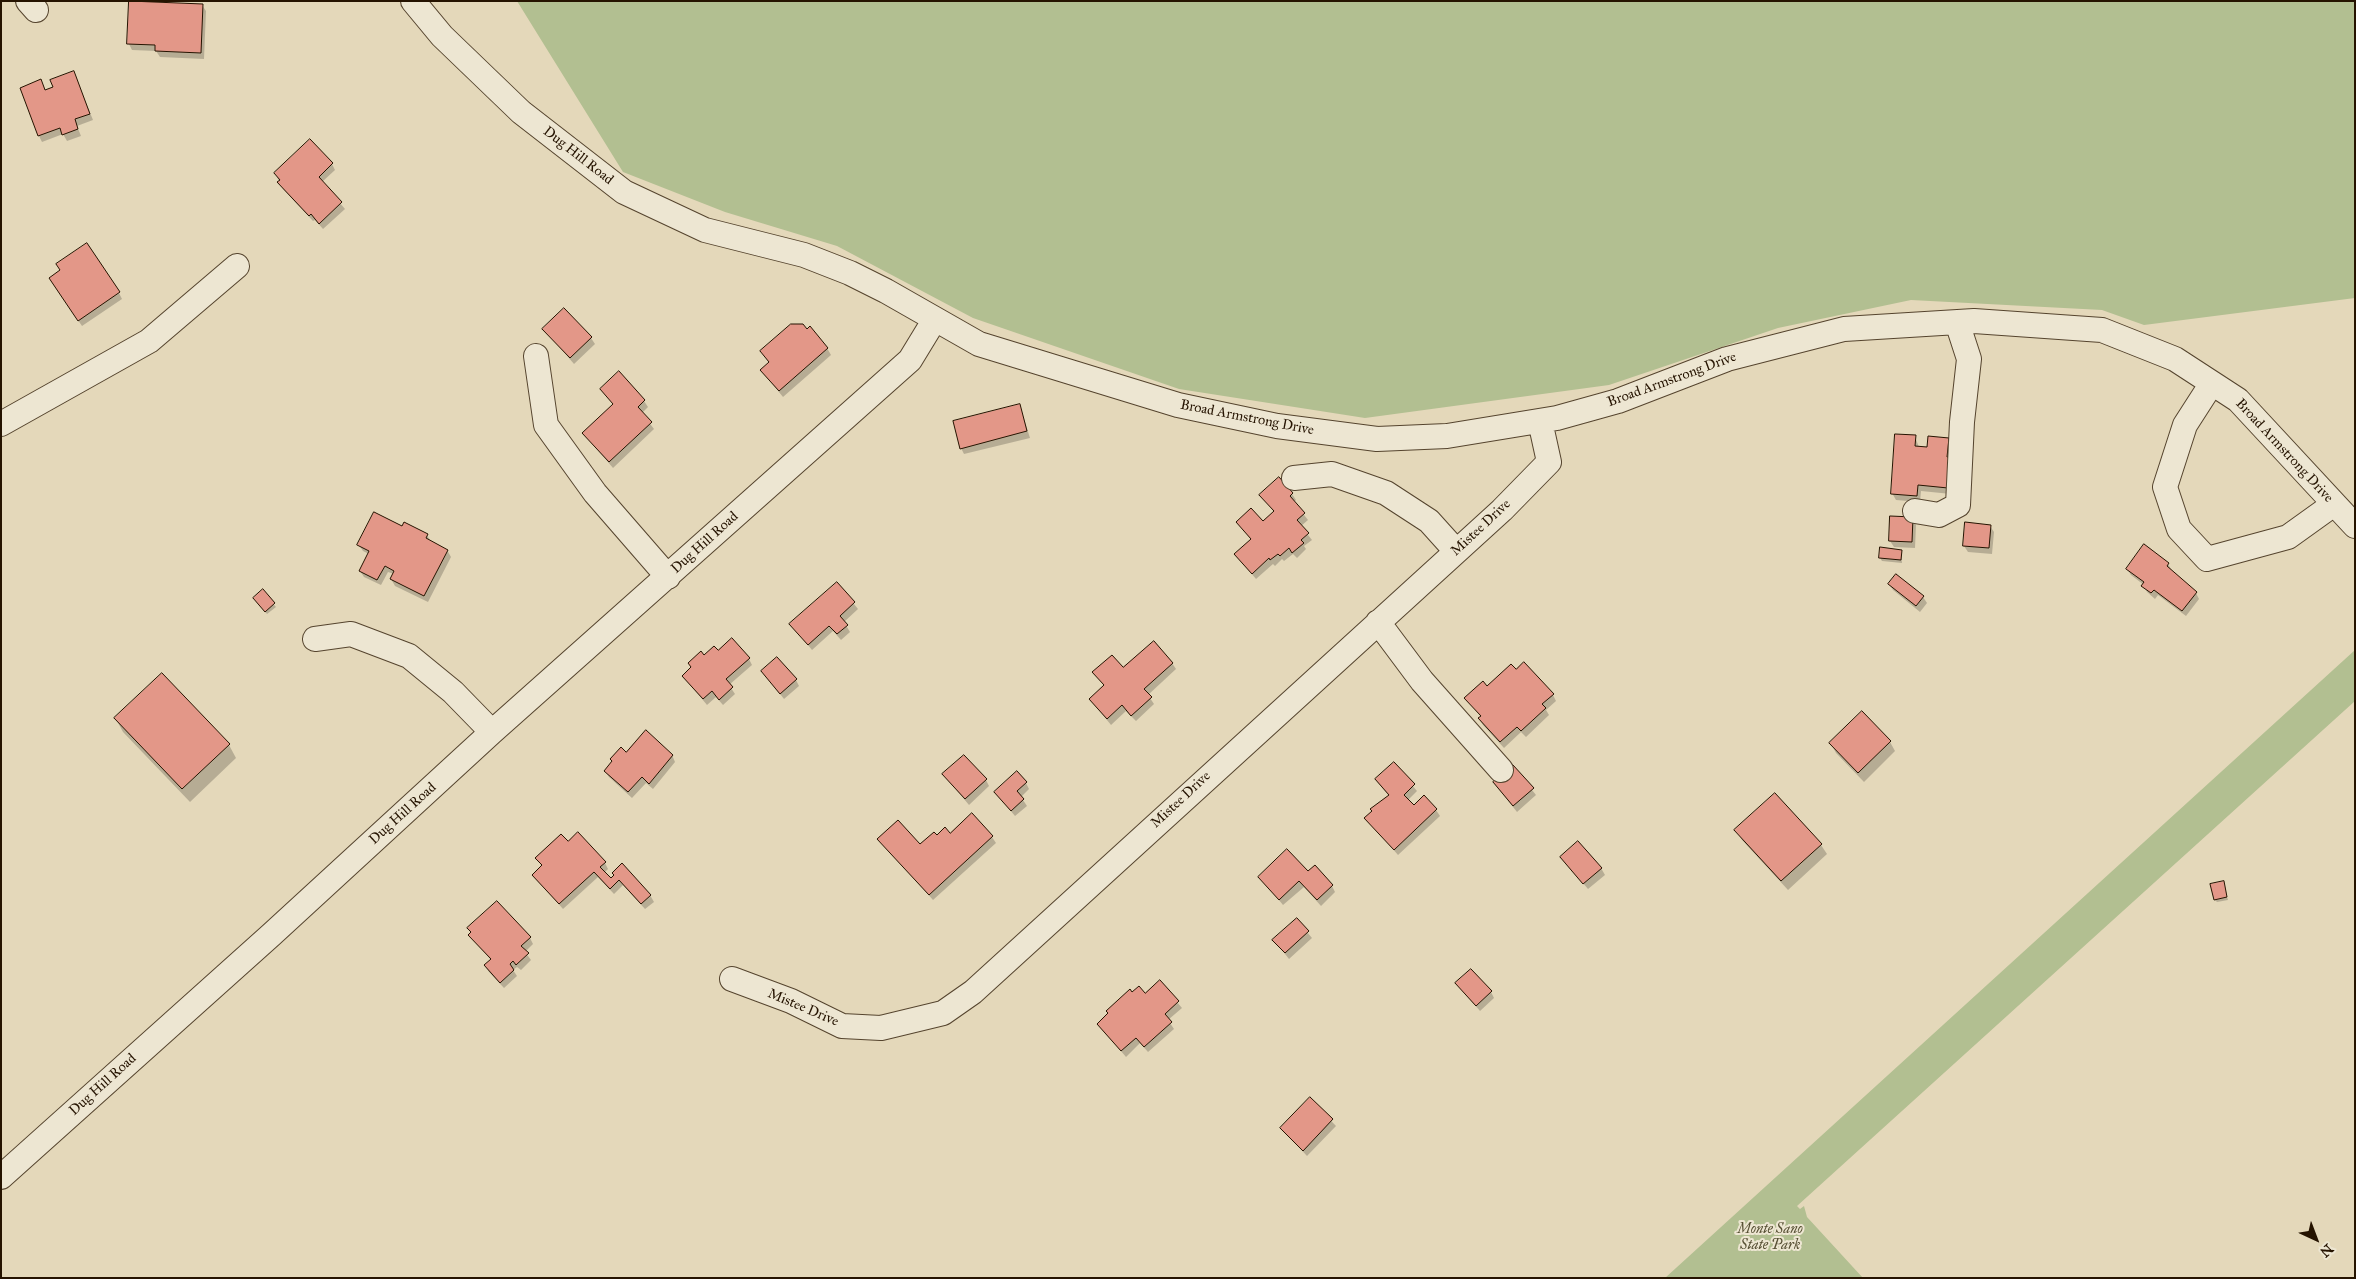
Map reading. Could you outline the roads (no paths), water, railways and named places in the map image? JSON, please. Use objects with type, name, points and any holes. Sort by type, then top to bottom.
[{"type":"street","name":"Dug Hill Road","points":[[1,1177],[492,732],[910,360],[935,318],[850,273],[804,255],[705,230],[624,192],[521,112],[442,36],[413,1]]},
{"type":"street","points":[[1,424],[149,341],[237,266]]},
{"type":"street","name":"Broad Armstrong Drive","points":[[935,318],[978,344],[1178,404],[1277,426],[1377,439],[1447,436],[1540,421],[1618,401],[1727,358],[1844,329],[1974,321],[2102,330],[2176,359],[2238,400],[2355,526]]},
{"type":"street","points":[[1915,511],[1939,515],[1958,505],[1962,422],[1969,359],[1957,322]]},
{"type":"street","points":[[536,356],[546,425],[595,493],[668,576]]},
{"type":"street","points":[[2212,383],[2185,425],[2165,487],[2179,529],[2207,559],[2288,537],[2334,504]]},
{"type":"street","name":"Mistee Drive","points":[[732,979],[791,1002],[842,1026],[881,1028],[943,1013],[973,992],[1502,510],[1549,462],[1540,421]]},
{"type":"street","points":[[1294,478],[1332,474],[1386,492],[1429,521],[1456,551]]},
{"type":"street","points":[[1378,622],[1422,681],[1501,770]]},
{"type":"street","points":[[315,639],[351,634],[409,656],[453,692],[492,732]]},
{"type":"park label","name":"Monte Sano State Park","points":[[1770,1238]]}]
